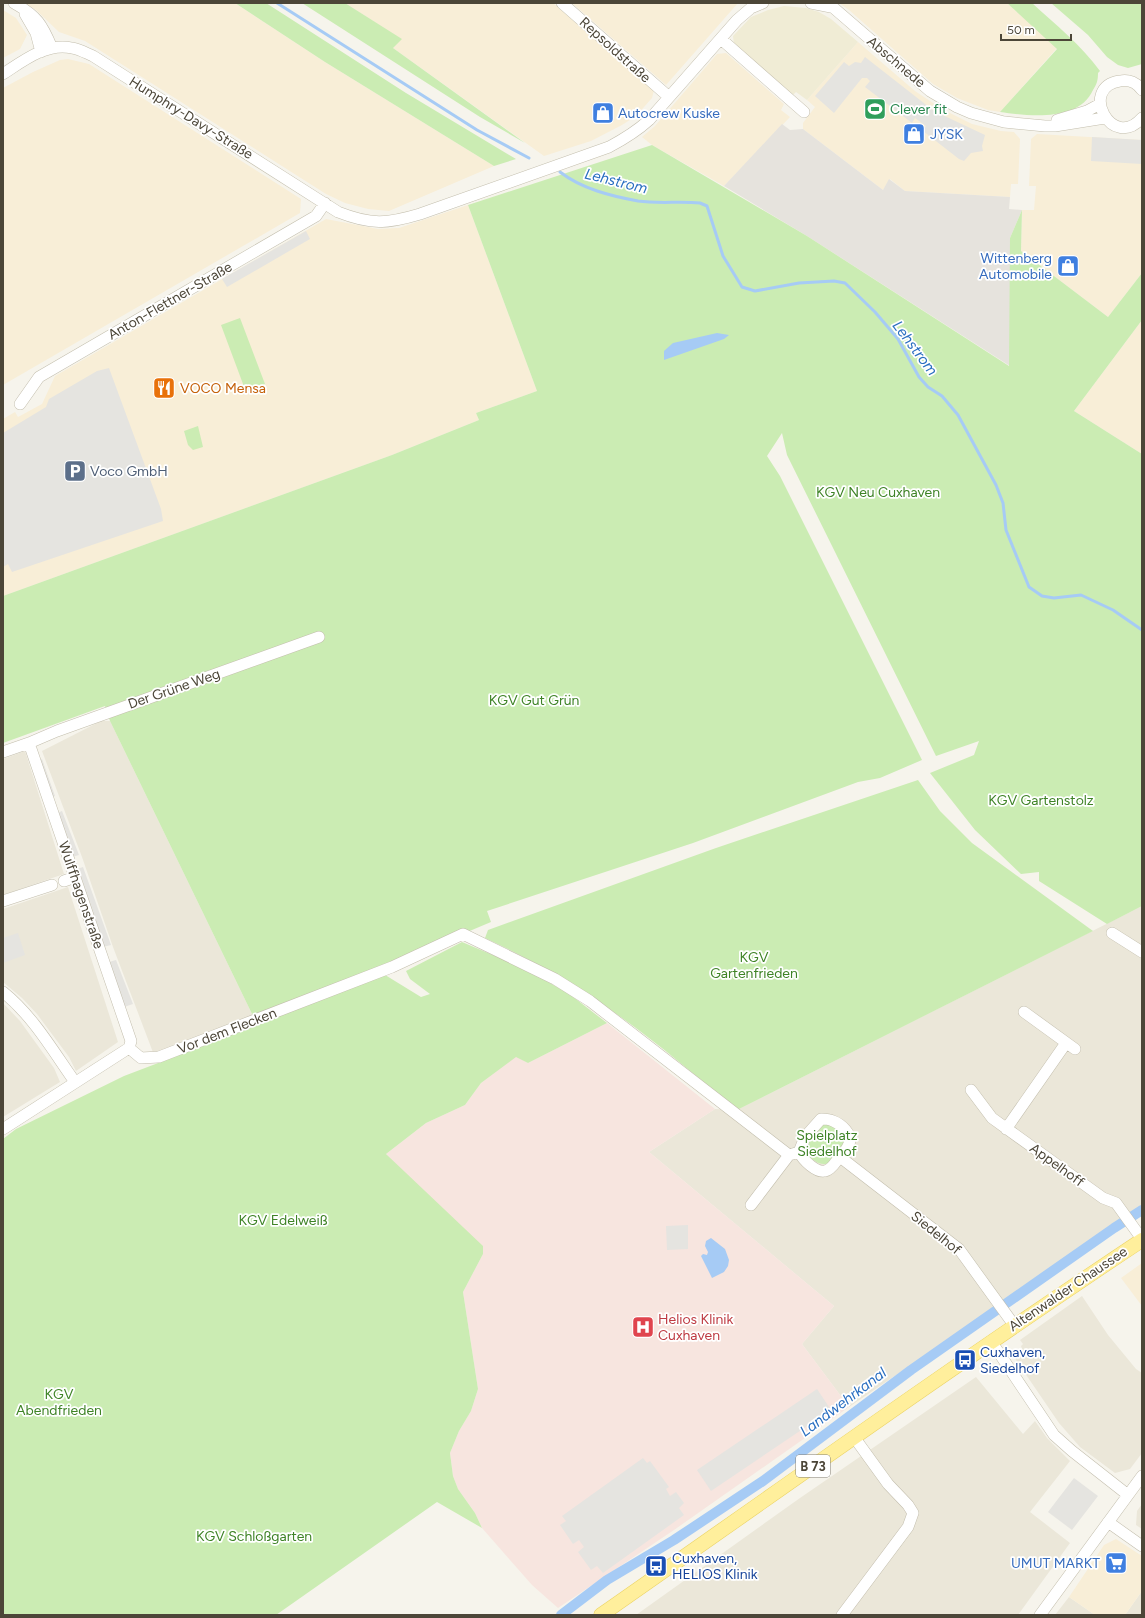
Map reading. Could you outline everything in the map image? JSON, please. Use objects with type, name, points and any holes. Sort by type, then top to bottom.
[{"type":"main road","name":"Altenwalder Chaussee","points":[[601,1615],[1014,1325],[1142,1240]]},
{"type":"street","name":"Repsoldstraße","points":[[562,3],[669,97]]},
{"type":"street","name":"Humphry-Davy-Straße","points":[[737,20],[742,10],[750,3]]},
{"type":"street","name":"Humphry-Davy-Straße","points":[[3,74],[41,52],[52,48],[65,46],[74,48],[93,56],[325,203],[361,215],[382,218],[397,217],[436,204],[449,203],[609,147],[642,127],[737,20],[751,8],[763,3]]},
{"type":"street","name":"Abschnede","points":[[811,3],[830,5],[911,76],[944,100],[971,113],[988,119],[1020,125],[1055,126],[1105,118]]},
{"type":"street","points":[[15,4],[30,13],[39,22],[44,29],[52,48]]},
{"type":"street","points":[[15,4],[30,22],[38,40],[41,52]]},
{"type":"street","points":[[720,39],[804,112]]},
{"type":"street","points":[[1140,84],[1122,80],[1109,85],[1104,90],[1100,104],[1101,111],[1105,118],[1117,126],[1132,126],[1141,121]]},
{"type":"street","name":"Abschnede","points":[[1035,125],[1087,111],[1100,104]]},
{"type":"street","name":"Anton-Flettner-Straße","points":[[20,404],[39,377],[316,216],[325,203]]},
{"type":"street","name":"Der Grüne Weg","points":[[3,752],[29,743],[57,730],[319,637]]},
{"type":"street","name":"Wulffhagenstraße","points":[[29,743],[130,1041],[129,1048]]},
{"type":"street","points":[[64,881],[75,877]]},
{"type":"street","points":[[3,901],[52,885]]},
{"type":"street","points":[[1112,933],[1142,952]]},
{"type":"street","name":"Vor dem Flecken","points":[[129,1048],[141,1058],[159,1057],[392,967],[464,934],[555,979],[590,1001],[648,1044],[706,1091],[794,1154]]},
{"type":"street","points":[[3,992],[33,1022],[75,1082]]},
{"type":"street","points":[[1006,1129],[1070,1046],[1024,1012]]},
{"type":"street","points":[[3,1128],[129,1048]]},
{"type":"street","name":"Appelhoff","points":[[970,1090],[992,1118],[1006,1129],[1103,1198],[1116,1203],[1124,1212],[1142,1240]]},
{"type":"street","points":[[751,1205],[821,1119],[834,1121],[842,1126],[850,1137],[850,1144],[840,1157],[828,1170],[823,1172],[794,1154]]},
{"type":"street","name":"Siedelhof","points":[[840,1157],[959,1249],[1014,1325]]},
{"type":"street","points":[[991,1341],[1054,1435],[1128,1495]]},
{"type":"street","points":[[842,1615],[908,1527],[913,1513],[908,1505],[888,1484],[854,1437]]},
{"type":"street","points":[[1040,1615],[1142,1476]]},
{"type":"street","points":[[1108,1522],[1142,1546]]},
{"type":"shaded area","points":[[25,3],[235,3],[325,62],[494,166],[389,211],[368,209],[345,203],[326,194],[85,41],[59,32],[36,10]]},
{"type":"shaded area","points":[[345,3],[553,3],[654,90],[652,98],[636,116],[622,125],[591,141],[544,156],[393,48],[401,39]]},
{"type":"shaded area","points":[[572,3],[738,3],[666,85]]},
{"type":"shaded area","points":[[839,3],[1007,3],[1057,48],[1000,112],[988,110],[957,98],[933,84],[849,10]]},
{"type":"shaded area","points":[[784,6],[806,8],[819,12],[831,19],[858,42],[807,100],[796,92],[792,96],[734,44],[733,36],[751,17],[768,10]]},
{"type":"shaded area","points":[[3,10],[16,18],[27,35],[20,49],[3,58]]},
{"type":"shaded area","points":[[858,42],[915,91],[942,109],[972,124],[1001,131],[1014,132],[1020,139],[1018,184],[1011,184],[1010,197],[905,191],[890,179],[883,190],[803,129],[803,123],[815,107],[807,100]]},
{"type":"shaded area","points":[[726,53],[784,104],[781,110],[790,117],[724,186],[652,145],[642,137],[655,126],[717,54]]},
{"type":"shaded area","points":[[865,57],[934,111],[985,135],[982,146],[983,151],[971,153],[964,161],[959,159],[923,131],[926,126],[915,118],[912,123],[865,87],[870,81],[867,78],[862,78],[834,113],[815,96],[844,62],[849,66],[855,62],[861,63]]},
{"type":"shaded area","points":[[68,59],[89,64],[301,199],[300,213],[3,385],[3,88],[33,72],[60,60]]},
{"type":"shaded area","points":[[782,124],[790,130],[803,129],[883,190],[889,179],[905,191],[1010,197],[1009,209],[1022,210],[1010,238],[1010,366],[807,236],[724,186]]},
{"type":"shaded area","points":[[1037,134],[1142,140],[1142,273],[1108,317],[1021,251],[1022,210],[1034,210],[1036,186],[1029,186],[1031,139]]},
{"type":"shaded area","points":[[1092,137],[1142,140],[1142,164],[1091,161]]},
{"type":"shaded area","points":[[468,205],[537,391],[476,413],[479,420],[392,455],[3,596],[3,419],[15,412],[18,417],[42,404],[55,376],[326,219],[378,229],[399,228]]},
{"type":"shaded area","points":[[306,231],[310,239],[227,287],[222,279]]},
{"type":"shaded area","points":[[1142,320],[1142,454],[1074,411]]},
{"type":"shaded area","name":"Voco GmbH","points":[[109,368],[161,509],[163,521],[12,572],[8,564],[3,567],[3,433],[46,407],[49,399],[97,371]]},
{"type":"shaded area","points":[[101,721],[110,721],[253,1016],[154,1055],[42,751]]},
{"type":"shaded area","points":[[25,751],[64,874],[3,895],[3,759]]},
{"type":"shaded area","points":[[42,759],[55,796],[49,798],[36,761]]},
{"type":"shaded area","points":[[62,811],[79,855],[72,857],[55,814]]},
{"type":"shaded area","points":[[83,867],[111,945],[103,947],[77,869]]},
{"type":"shaded area","points":[[68,887],[118,1042],[76,1071],[69,1057],[37,1014],[22,998],[3,982],[3,909]]},
{"type":"shaded area","points":[[1142,906],[1142,1208],[849,1407],[802,1344],[834,1306],[649,1152],[715,1109],[737,1110]]},
{"type":"shaded area","points":[[18,933],[25,955],[3,963],[3,938]]},
{"type":"shaded area","points":[[116,960],[133,1004],[124,1007],[109,962]]},
{"type":"shaded area","points":[[3,1003],[20,1021],[54,1068],[60,1082],[3,1117]]},
{"type":"shaded area","name":"Helios Klinik Cuxhaven","points":[[607,1023],[715,1109],[649,1152],[834,1306],[802,1344],[849,1407],[674,1530],[558,1608],[532,1585],[482,1528],[475,1513],[458,1489],[453,1476],[450,1453],[459,1431],[471,1411],[478,1389],[463,1292],[483,1254],[386,1154],[426,1123],[465,1105],[481,1083],[516,1056],[528,1063]]},
{"type":"shaded area","points":[[688,1225],[688,1249],[667,1250],[666,1226]]},
{"type":"shaded area","points":[[1142,1263],[1142,1306],[1121,1278]]},
{"type":"shaded area","points":[[1082,1296],[1108,1335],[1136,1369],[1142,1373],[1142,1453],[1130,1469],[1115,1473],[1080,1447],[1059,1423],[1014,1357],[1023,1351],[1021,1346],[1023,1344],[1020,1340]]},
{"type":"shaded area","points":[[976,1377],[1023,1434],[1035,1421],[1047,1438],[1070,1461],[1030,1512],[1070,1543],[1018,1615],[636,1615],[800,1498]]},
{"type":"shaded area","points":[[817,1389],[831,1410],[711,1491],[697,1470]]},
{"type":"shaded area","points":[[643,1458],[647,1463],[650,1461],[669,1487],[666,1489],[670,1496],[676,1492],[684,1503],[679,1508],[684,1515],[603,1573],[597,1566],[591,1570],[578,1552],[584,1547],[579,1540],[573,1544],[560,1525],[566,1521],[562,1516]]},
{"type":"shaded area","points":[[1074,1478],[1098,1496],[1072,1530],[1048,1512]]},
{"type":"shaded area","points":[[1142,1504],[1142,1529],[1136,1525],[1137,1511]]},
{"type":"shaded area","points":[[1116,1539],[1142,1556],[1142,1591],[1125,1615],[1095,1615],[1069,1597],[1104,1545]]},
{"type":"shaded area","points":[[1142,1591],[1142,1615],[1125,1615]]},
{"type":"shaded area","points":[[1069,1597],[1095,1615],[1055,1615]]},
{"type":"green space","points":[[235,3],[266,3],[406,93],[516,159],[494,166],[325,62]]},
{"type":"green space","points":[[302,3],[345,3],[402,39],[393,48],[525,143],[480,117]]},
{"type":"green space","points":[[1007,3],[1032,3],[1076,44],[1100,71],[1093,90],[1086,100],[1077,108],[1065,112],[1038,115],[1000,112],[1057,49]]},
{"type":"green space","points":[[1051,3],[1142,3],[1142,64],[1128,68],[1118,65],[1107,57],[1088,35]]},
{"type":"green space","points":[[652,145],[807,236],[1009,366],[1010,238],[1022,210],[1021,251],[1108,317],[1142,273],[1142,320],[1074,411],[1142,454],[1142,906],[1107,924],[1039,881],[1039,872],[1021,874],[975,830],[930,773],[974,755],[979,741],[936,756],[787,455],[782,433],[767,456],[780,476],[922,760],[880,778],[858,782],[693,843],[487,911],[491,922],[377,970],[421,997],[430,994],[410,979],[406,971],[462,942],[521,967],[568,993],[607,1023],[528,1063],[516,1057],[481,1083],[465,1105],[426,1123],[386,1154],[483,1246],[483,1254],[463,1292],[478,1389],[471,1411],[459,1431],[450,1453],[453,1476],[458,1489],[475,1513],[482,1528],[437,1502],[276,1615],[3,1615],[3,1139],[16,1129],[124,1076],[258,1025],[110,721],[105,706],[3,743],[3,596],[392,455],[479,420],[476,413],[537,391],[468,205]]},
{"type":"green space","points":[[240,318],[265,384],[246,392],[221,325]]},
{"type":"green space","points":[[198,426],[203,447],[193,450],[188,445],[184,431]]},
{"type":"green space","name":"KGV Gartenfrieden","points":[[918,780],[940,811],[972,843],[1093,931],[737,1110],[666,1051],[610,1010],[526,958],[485,938],[488,930],[716,848]]},
{"type":"green space","name":"Spielplatz Siedelhof","points":[[828,1122],[840,1134],[845,1144],[833,1160],[829,1163],[820,1164],[810,1157],[804,1149],[813,1134]]},
{"type":"water","points":[[717,333],[729,335],[724,339],[664,360],[664,351],[673,343]]},
{"type":"water","points":[[711,1238],[725,1249],[729,1260],[728,1266],[724,1272],[712,1278],[701,1256],[703,1254],[707,1255],[708,1252],[705,1246],[706,1241]]},
{"type":"waterway","name":"Lehstrom","points":[[277,3],[477,130],[529,158]]},
{"type":"waterway","name":"Lehstrom","points":[[560,172],[587,187],[618,197],[646,202],[700,203],[707,206],[723,256],[742,287],[755,291],[799,283],[834,281],[845,283],[875,312],[898,339],[919,377],[928,387],[942,396],[958,415],[996,485],[1003,503],[1006,530],[1029,587],[1042,596],[1054,598],[1081,595],[1113,610],[1142,630]]},
{"type":"waterway","name":"Landwehrkanal","points":[[561,1615],[607,1580],[674,1540],[763,1481],[911,1370],[1142,1210]]},
{"type":"place","name":"Clever fit","points":[[875,109]]},
{"type":"place","name":"Autocrew Kuske","points":[[603,113]]},
{"type":"place","name":"JYSK","points":[[914,134]]},
{"type":"place","name":"Wittenberg Automobile","points":[[1068,266]]},
{"type":"place","name":"VOCO Mensa","points":[[164,388]]},
{"type":"place","name":"Voco GmbH","points":[[75,471]]},
{"type":"place","name":"Helios Klinik Cuxhaven","points":[[643,1327]]},
{"type":"place","name":"Cuxhaven, Siedelhof","points":[[965,1360]]},
{"type":"place","name":"UMUT MARKT","points":[[1116,1563]]},
{"type":"place","name":"Cuxhaven, HELIOS Klinik","points":[[656,1566]]},
{"type":"park label","name":"KGV Neu Cuxhaven","points":[[878,492]]},
{"type":"park label","name":"KGV Gut Grün","points":[[534,700]]},
{"type":"park label","name":"KGV Gartenstolz","points":[[1041,800]]},
{"type":"park label","name":"KGV Edelweiß","points":[[283,1220]]},
{"type":"park label","name":"KGV Abendfrieden","points":[[59,1402]]},
{"type":"park label","name":"KGV Schloßgarten","points":[[254,1536]]}]
